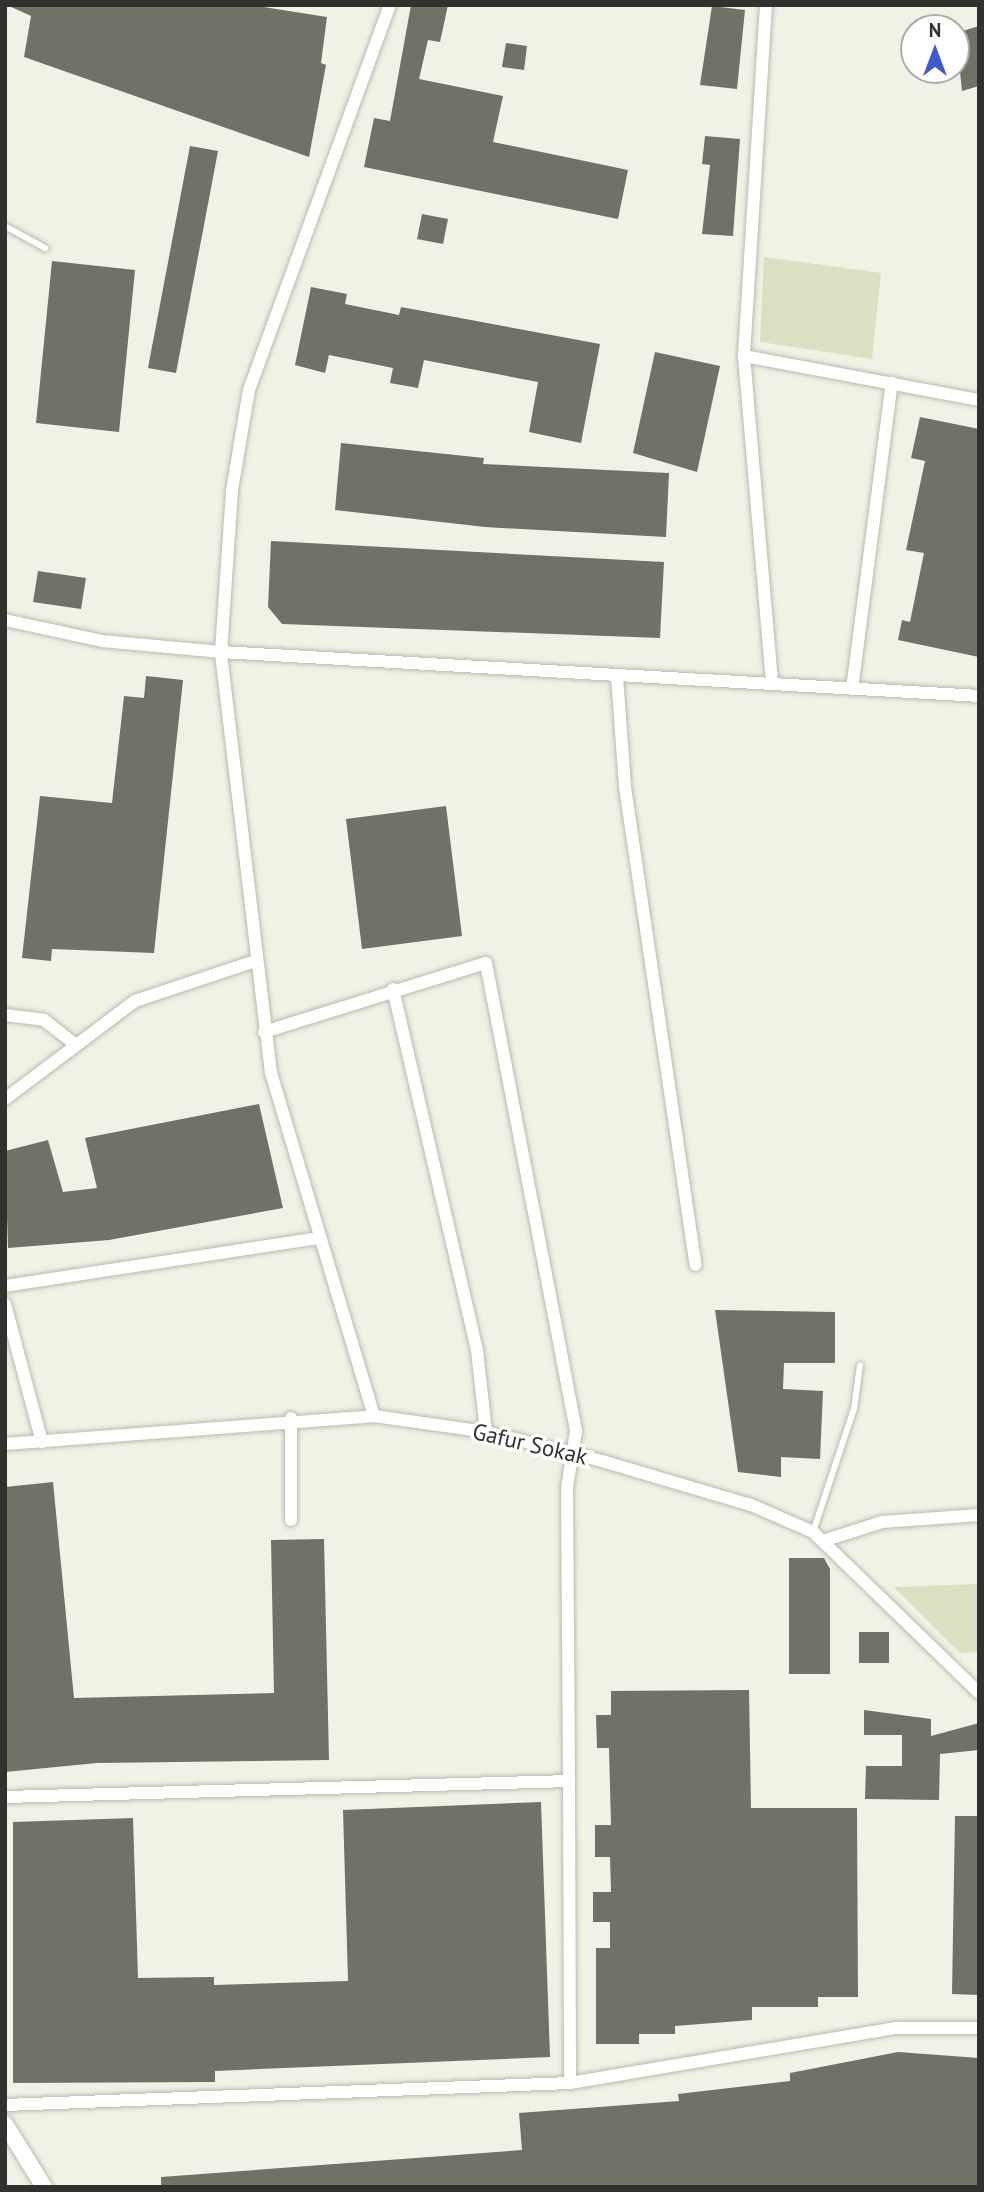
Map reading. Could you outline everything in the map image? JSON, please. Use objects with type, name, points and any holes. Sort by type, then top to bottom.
[{"type":"street","points":[[374,1416],[320,1238],[264,1032],[221,652],[232,490],[249,390],[390,5]]},
{"type":"street","points":[[766,5],[744,356],[772,684]]},
{"type":"street","points":[[744,356],[979,400]]},
{"type":"street","points":[[852,689],[892,383]]},
{"type":"street","points":[[5,620],[102,641],[221,652],[979,696]]},
{"type":"street","points":[[617,677],[625,787],[696,1265]]},
{"type":"street","points":[[5,1099],[73,1043],[135,1001],[255,961]]},
{"type":"street","points":[[264,1032],[393,989],[486,964],[573,1402],[575,1455],[567,1488],[570,2083]]},
{"type":"street","points":[[393,989],[477,1350],[486,1432]]},
{"type":"street","points":[[5,1015],[44,1020],[73,1043]]},
{"type":"street","points":[[5,1286],[320,1238]]},
{"type":"street","points":[[5,1304],[42,1442]]},
{"type":"street","name":"Gafur Sokak","points":[[5,1444],[291,1418],[374,1416],[486,1432],[751,1505],[813,1532],[826,1540],[979,1693]]},
{"type":"street","points":[[291,1418],[291,1520]]},
{"type":"street","points":[[826,1540],[881,1522],[979,1515]]},
{"type":"street","points":[[5,1797],[569,1781]]},
{"type":"street","points":[[5,2105],[570,2083],[896,2028],[979,2028]]},
{"type":"street","points":[[5,2124],[44,2187]]},
{"type":"lane","points":[[5,226],[45,248]]},
{"type":"lane","points":[[813,1532],[853,1409],[860,1365]]},
{"type":"green space","points":[[764,257],[881,273],[872,359],[760,342]]},
{"type":"green space","points":[[979,1584],[979,1652],[960,1653],[894,1587]]},
{"type":"building","points":[[7,5],[251,5],[327,17],[321,63],[326,65],[309,157],[24,57],[31,16]]},
{"type":"building","points":[[411,5],[448,5],[440,42],[428,40],[419,79],[503,96],[493,142],[628,170],[618,219],[364,167],[374,118],[390,121]]},
{"type":"building","points":[[712,6],[745,10],[737,89],[700,85]]},
{"type":"building","points":[[979,26],[979,86],[962,91],[961,84],[970,84],[970,29]]},
{"type":"building","points":[[506,43],[527,46],[524,70],[502,67]]},
{"type":"building","points":[[705,136],[740,139],[733,236],[702,234],[710,165],[702,164]]},
{"type":"building","points":[[190,146],[218,151],[176,373],[148,368]]},
{"type":"building","points":[[422,214],[448,219],[443,244],[417,239]]},
{"type":"building","points":[[52,261],[135,270],[119,432],[36,423]]},
{"type":"building","points":[[311,287],[347,294],[345,304],[399,315],[401,307],[600,344],[581,443],[529,432],[538,382],[424,360],[418,388],[390,383],[393,368],[329,355],[325,373],[295,365]]},
{"type":"building","points":[[655,352],[720,366],[697,472],[633,453]]},
{"type":"building","points":[[920,417],[979,429],[979,657],[898,640],[902,620],[910,622],[924,553],[906,550],[925,461],[911,458]]},
{"type":"building","points":[[341,443],[484,458],[483,464],[669,473],[666,537],[485,527],[335,510]]},
{"type":"building","points":[[271,541],[664,562],[660,638],[282,624],[268,607]]},
{"type":"building","points":[[38,571],[86,578],[81,609],[33,602]]},
{"type":"building","points":[[146,676],[183,680],[154,953],[52,949],[51,961],[22,958],[40,796],[112,803],[124,696],[144,698]]},
{"type":"building","points":[[446,806],[462,936],[362,949],[346,819]]},
{"type":"building","points":[[259,1104],[283,1208],[109,1240],[8,1248],[5,1151],[48,1140],[63,1192],[97,1188],[85,1138]]},
{"type":"building","points":[[715,1310],[835,1312],[835,1363],[784,1363],[783,1389],[823,1391],[820,1459],[781,1457],[781,1477],[738,1472]]},
{"type":"building","points":[[53,1482],[74,1698],[274,1693],[271,1540],[324,1539],[329,1760],[97,1763],[5,1772],[5,1487]]},
{"type":"building","points":[[789,1558],[824,1558],[830,1569],[830,1674],[789,1674]]},
{"type":"building","points":[[859,1632],[889,1632],[889,1663],[859,1663]]},
{"type":"building","points":[[749,1690],[751,1808],[857,1808],[858,1997],[818,1997],[818,2007],[752,2007],[752,2020],[675,2026],[675,2034],[639,2034],[639,2044],[596,2044],[596,1948],[610,1948],[610,1922],[593,1922],[593,1892],[611,1892],[610,1857],[595,1857],[595,1825],[611,1825],[609,1748],[597,1748],[596,1715],[611,1715],[611,1691]]},
{"type":"building","points":[[864,1710],[931,1719],[931,1736],[979,1723],[979,1750],[940,1754],[939,1800],[865,1799],[866,1766],[902,1766],[902,1735],[864,1735]]},
{"type":"building","points":[[541,1802],[550,2057],[215,2071],[215,2082],[13,2083],[13,1822],[133,1818],[138,1978],[214,1977],[214,1985],[348,1981],[343,1810]]},
{"type":"building","points":[[955,1816],[979,1816],[979,1995],[952,1994]]},
{"type":"building","points":[[898,2052],[979,2058],[979,2187],[161,2187],[161,2177],[522,2150],[519,2113],[679,2101],[678,2094],[790,2081],[790,2073]]}]
